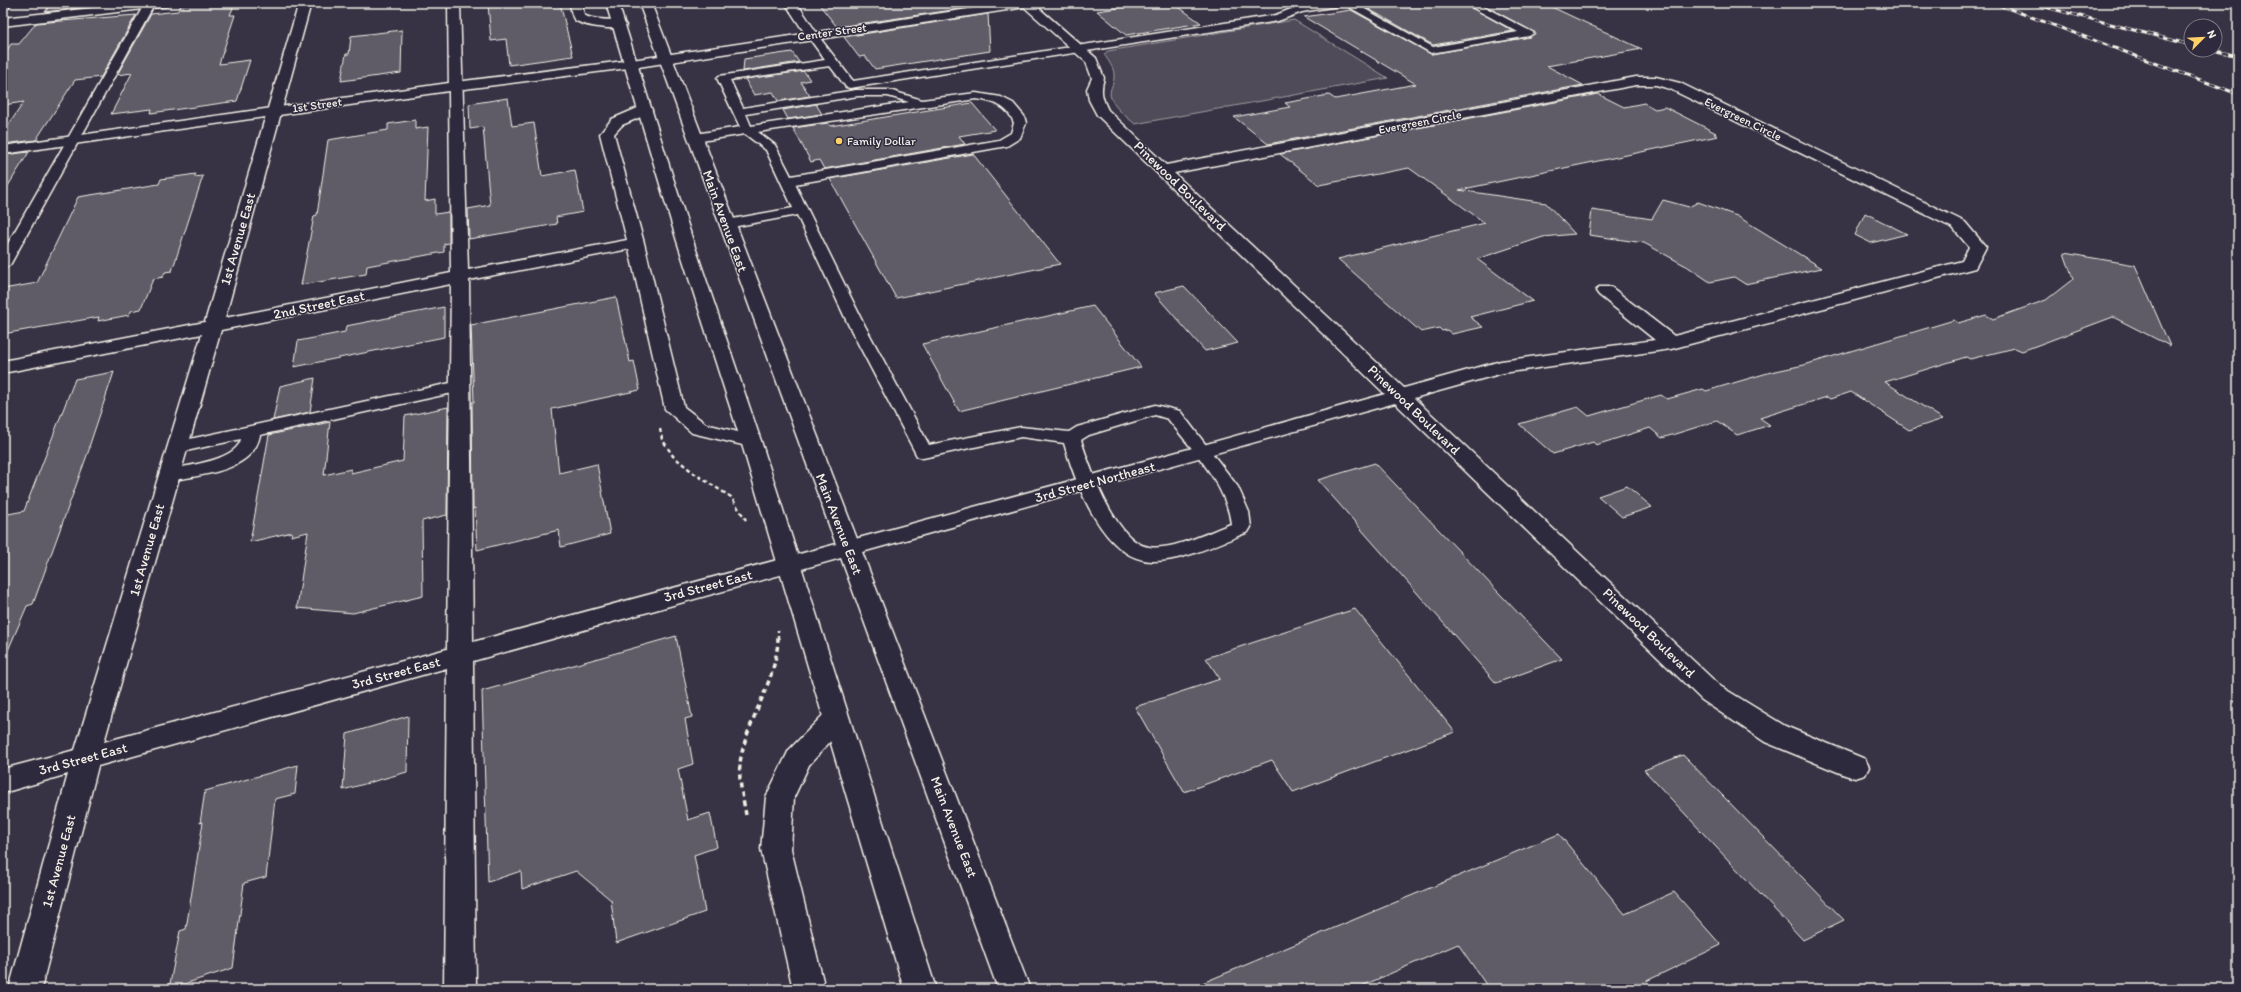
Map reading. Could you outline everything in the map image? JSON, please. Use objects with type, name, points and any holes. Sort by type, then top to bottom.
[{"type":"street","points":[[3,7],[6,3]]},
{"type":"street","points":[[3,22],[168,3]]},
{"type":"street","name":"1st Avenue East","points":[[26,989],[86,758],[213,327],[305,3]]},
{"type":"street","points":[[454,3],[460,276],[460,989]]},
{"type":"street","points":[[576,3],[579,17],[586,22],[620,25]]},
{"type":"street","points":[[612,3],[632,64],[684,238],[751,441],[920,989]]},
{"type":"street","name":"Main Avenue East","points":[[645,3],[1014,989]]},
{"type":"street","points":[[791,3],[812,35]]},
{"type":"street","name":"Center Street","points":[[632,64],[812,35],[1030,3]]},
{"type":"street","name":"Pinewood Boulevard","points":[[1030,3],[1092,61],[1098,78],[1094,89],[1096,100],[1102,112],[1711,693],[1774,734],[1855,767]]},
{"type":"street","name":"1st Street","points":[[3,150],[456,86],[632,64]]},
{"type":"street","name":"Evergreen Circle","points":[[1164,170],[1636,81],[1656,81],[1676,86],[1959,225],[1978,247],[1969,264],[1671,343],[1501,367],[1400,396]]},
{"type":"street","points":[[645,110],[617,122],[607,134],[636,243],[675,409],[698,429],[751,441]]},
{"type":"street","name":"2nd Street East","points":[[3,367],[213,327],[460,276],[636,243]]},
{"type":"street","points":[[1605,291],[1671,343]]},
{"type":"street","name":"3rd Street Northeast","points":[[788,564],[1088,484],[1400,396]]},
{"type":"street","name":"3rd Street East","points":[[3,781],[788,564]]},
{"type":"street","points":[[809,989],[776,849],[780,797],[799,758],[836,718]]},
{"type":"lane","points":[[739,112],[842,96],[853,89],[1278,18],[1300,9],[1337,3]]},
{"type":"lane","points":[[1347,3],[1431,50],[1529,33],[1469,3]]},
{"type":"lane","points":[[3,265],[149,5]]},
{"type":"lane","points":[[812,35],[853,89],[889,93],[922,103]]},
{"type":"lane","points":[[738,76],[768,69],[802,67],[814,61],[822,50]]},
{"type":"lane","points":[[833,62],[723,78],[747,130],[771,148],[857,326],[924,452],[1021,432],[1072,438],[1083,430],[1155,410],[1174,415],[1229,487],[1239,512],[1241,527],[1175,552],[1145,554],[1124,542],[1100,511],[1078,461],[1072,438]]},
{"type":"lane","points":[[728,87],[816,73],[829,77],[842,96]]},
{"type":"lane","points":[[695,138],[964,96],[989,97],[1000,100],[1015,111],[1020,123],[1016,135],[1002,144],[787,181]]},
{"type":"lane","points":[[727,224],[802,210]]},
{"type":"lane","points":[[177,447],[460,386]]},
{"type":"lane","points":[[169,475],[221,463],[242,454],[248,448],[252,430]]},
{"type":"shaded area","points":[[1294,20],[1388,78],[1135,124],[1118,109],[1111,98],[1110,92],[1114,80],[1114,74],[1111,65],[1104,54],[1108,51]]},
{"type":"building","points":[[83,3],[79,8],[45,12],[50,5]]},
{"type":"building","points":[[201,3],[235,3],[230,15],[235,15],[219,64],[250,60],[237,101],[151,113],[152,109],[111,114],[132,73],[117,75],[151,14],[178,11],[181,5]]},
{"type":"building","points":[[488,3],[560,3],[573,56],[509,65],[506,39],[491,41]]},
{"type":"building","points":[[818,3],[987,3],[987,5],[837,27]]},
{"type":"building","points":[[1154,3],[1173,3],[1201,23],[1126,35],[1097,11]]},
{"type":"building","points":[[1392,3],[1463,3],[1513,31],[1433,45],[1365,7]]},
{"type":"building","points":[[1480,3],[1543,3],[1642,49],[1547,66],[1583,85],[1268,144],[1234,117],[1290,107],[1285,103],[1329,95],[1335,99],[1416,84],[1304,17],[1351,10],[1431,54],[1529,37],[1535,33]]},
{"type":"building","points":[[988,14],[990,51],[875,69],[865,56],[859,57],[844,37]]},
{"type":"building","points":[[136,15],[101,77],[75,80],[36,140],[3,144],[3,133],[24,102],[3,105],[3,56],[11,44],[19,44],[36,23]]},
{"type":"building","points":[[402,30],[401,73],[341,81],[346,54],[349,54],[351,36]]},
{"type":"building","points":[[792,52],[799,62],[743,71],[744,59]]},
{"type":"building","points":[[804,71],[810,80],[801,82],[810,96],[778,101],[773,92],[754,95],[745,79]]},
{"type":"building","points":[[1598,94],[1624,107],[1644,103],[1655,109],[1665,107],[1716,133],[1714,134],[1718,136],[1459,190],[1546,203],[1575,234],[1543,237],[1477,259],[1533,301],[1470,317],[1483,327],[1452,334],[1447,330],[1442,331],[1439,328],[1421,332],[1338,259],[1485,223],[1409,168],[1319,185],[1280,154]]},
{"type":"building","points":[[508,98],[512,126],[534,123],[542,176],[575,170],[583,212],[556,217],[557,224],[469,239],[468,209],[490,205],[483,127],[470,129],[469,104]]},
{"type":"building","points":[[972,103],[995,130],[959,136],[965,144],[824,169],[819,160],[811,162],[793,128],[828,123],[830,126]]},
{"type":"building","points":[[816,104],[822,114],[788,119],[783,110]]},
{"type":"building","points":[[415,120],[415,129],[428,127],[425,201],[435,199],[435,214],[449,212],[449,243],[444,244],[444,252],[367,266],[366,274],[301,285],[314,216],[317,215],[328,140],[388,130],[388,124]]},
{"type":"building","points":[[29,152],[3,194],[3,155]]},
{"type":"building","points":[[973,154],[1060,264],[896,298],[830,179]]},
{"type":"building","points":[[196,174],[194,177],[203,176],[172,271],[165,272],[163,277],[153,279],[141,309],[131,311],[129,315],[98,321],[99,317],[3,334],[3,289],[37,283],[78,197],[159,184],[161,179]]},
{"type":"building","points":[[1663,200],[1689,207],[1698,202],[1737,216],[1822,268],[1745,284],[1734,277],[1710,282],[1688,267],[1644,243],[1589,235],[1592,210],[1652,219]]},
{"type":"building","points":[[1865,213],[1907,234],[1871,243],[1855,235]]},
{"type":"building","points":[[2064,253],[2135,265],[2170,346],[2113,317],[2022,351],[2015,348],[1970,359],[1966,357],[1885,382],[1943,419],[1909,430],[1851,392],[1830,399],[1827,397],[1760,418],[1770,425],[1737,435],[1717,421],[1662,438],[1650,428],[1596,445],[1593,442],[1553,454],[1519,424],[1578,407],[1589,416],[1661,395],[1667,399],[1703,389],[1706,391],[1771,372],[1804,365],[1954,320],[1958,323],[1986,315],[1993,319],[2046,300],[2073,279]]},
{"type":"building","points":[[1184,286],[1238,343],[1205,351],[1154,293]]},
{"type":"building","points":[[616,297],[630,362],[634,361],[640,390],[552,409],[559,473],[597,464],[610,534],[561,547],[559,530],[477,550],[475,508],[473,509],[472,402],[474,402],[471,325]]},
{"type":"building","points":[[1093,306],[1141,367],[959,411],[922,344]]},
{"type":"building","points":[[444,307],[444,337],[294,367],[298,341],[345,332],[346,326]]},
{"type":"building","points":[[114,372],[90,447],[33,604],[27,606],[3,662],[3,515],[24,511],[75,379]]},
{"type":"building","points":[[315,378],[310,412],[273,420],[280,386]]},
{"type":"building","points":[[448,407],[447,515],[422,521],[423,596],[353,613],[297,608],[308,532],[291,536],[292,532],[250,542],[269,435],[330,422],[324,475],[351,469],[351,473],[403,461],[405,416]]},
{"type":"building","points":[[1375,463],[1562,659],[1496,683],[1318,480]]},
{"type":"building","points":[[1627,486],[1652,507],[1622,517],[1598,496]]},
{"type":"building","points":[[1355,609],[1455,732],[1293,792],[1272,760],[1184,792],[1135,707],[1220,679],[1206,658]]},
{"type":"building","points":[[676,636],[692,717],[685,719],[693,764],[678,769],[688,820],[710,813],[717,847],[694,855],[705,912],[616,943],[611,900],[576,871],[522,889],[521,871],[488,882],[482,691]]},
{"type":"building","points":[[408,716],[407,772],[343,790],[347,734]]},
{"type":"building","points":[[1683,755],[1844,920],[1803,940],[1644,770]]},
{"type":"building","points":[[298,765],[295,794],[275,799],[266,877],[244,883],[233,968],[169,989],[180,931],[186,929],[203,822],[200,823],[205,791]]},
{"type":"building","points":[[1559,834],[1625,914],[1674,892],[1721,945],[1630,989],[1489,989],[1458,944],[1355,989],[1188,989]]},
{"type":"railway","points":[[1994,3],[2238,94]]},
{"type":"railway","points":[[2030,3],[2183,43]]},
{"type":"railway","points":[[2223,53],[2238,56]]},
{"type":"place","name":"Family Dollar","points":[[839,141]]}]
